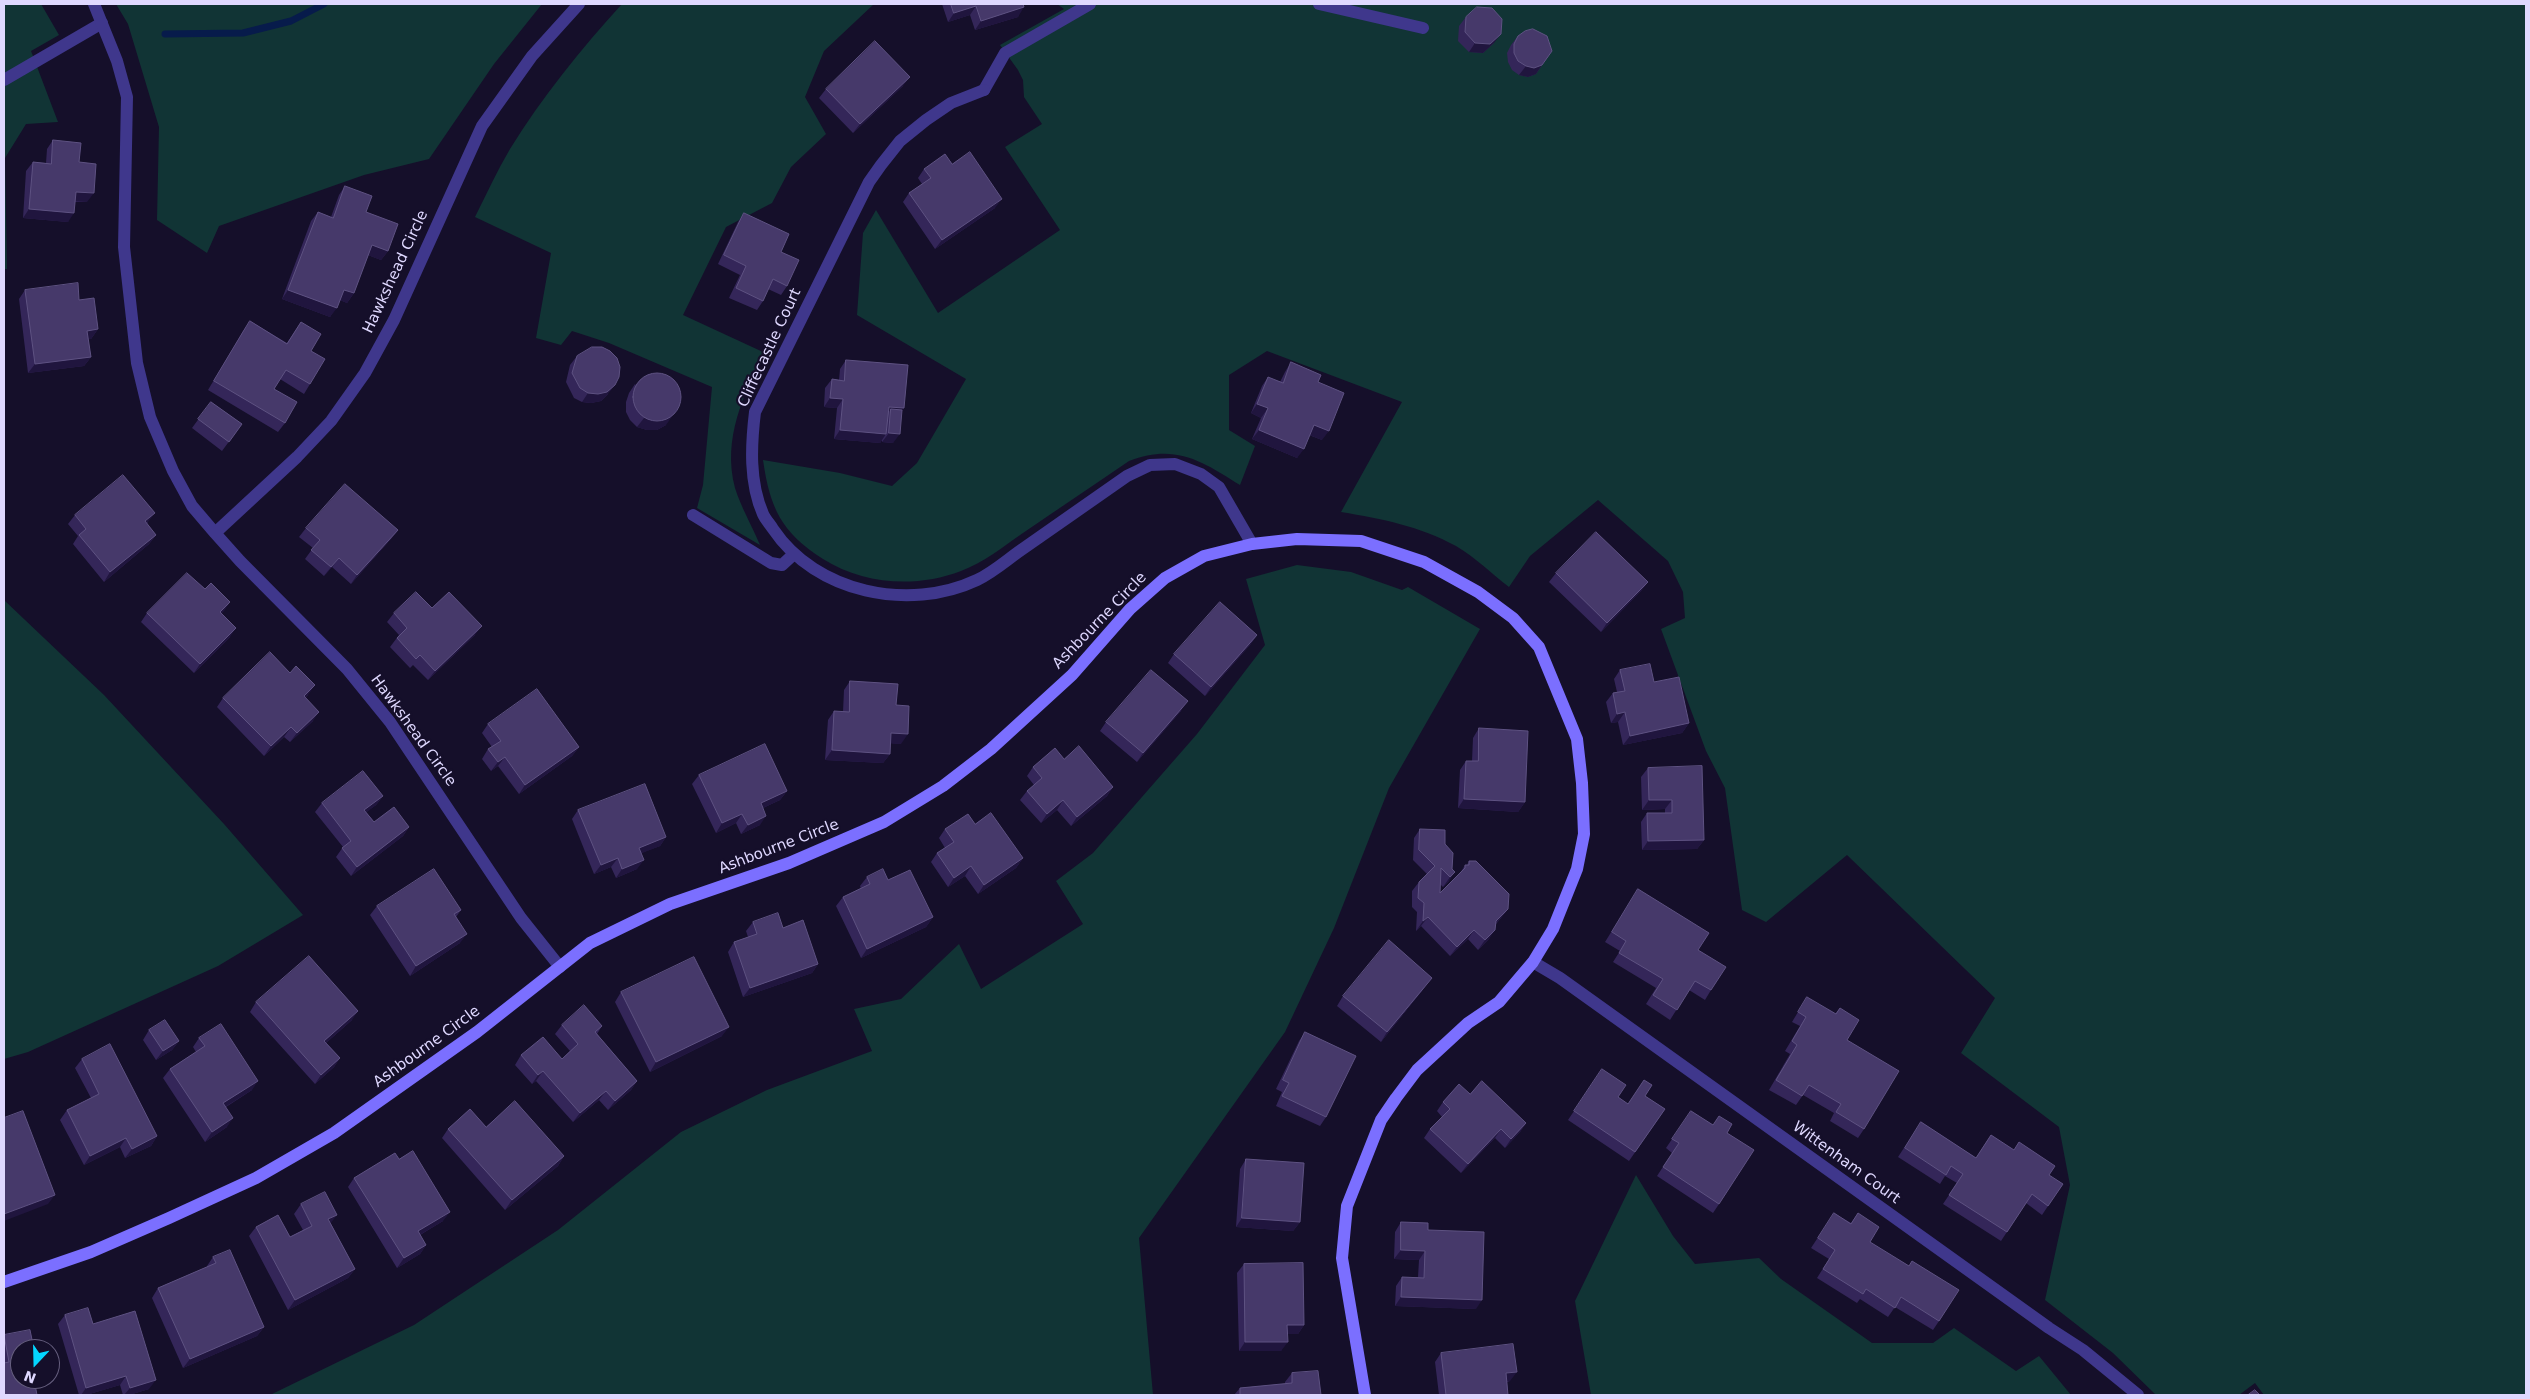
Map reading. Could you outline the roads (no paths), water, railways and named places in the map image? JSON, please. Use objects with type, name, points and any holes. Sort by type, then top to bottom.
[{"type":"street","name":"Hawkshead Circle","points":[[94,4],[117,61],[127,97],[124,247],[137,363],[150,417],[173,471],[192,506],[215,533],[240,561],[347,669],[390,722],[522,918],[560,967]]},
{"type":"street","name":"Hawkshead Circle","points":[[215,533],[297,457],[331,421],[364,374],[394,320],[482,126],[532,56],[579,4]]},
{"type":"street","name":"Cliffecastle Court","points":[[1090,4],[1005,53],[984,90],[951,103],[926,120],[900,141],[869,182],[755,412],[751,441],[752,465],[763,514],[780,539],[794,554],[815,571],[848,586],[882,594],[922,594],[950,589],[978,580],[1127,476],[1150,465],[1174,464],[1201,474],[1219,487],[1252,544]]},
{"type":"street","points":[[1319,4],[1423,28]]},
{"type":"street","points":[[4,80],[102,23]]},
{"type":"street","points":[[692,515],[771,563],[782,565],[794,554]]},
{"type":"street","name":"Ashbourne Circle","points":[[4,1282],[91,1252],[256,1178],[342,1128],[477,1032],[590,943],[670,904],[789,863],[884,822],[942,786],[991,749],[1072,675],[1130,609],[1165,578],[1204,556],[1252,544],[1297,539],[1362,542],[1398,552],[1424,562],[1478,592],[1513,618],[1539,647],[1576,739],[1582,783],[1584,834],[1577,869],[1553,929],[1532,962],[1499,1002],[1468,1023],[1417,1070],[1381,1120],[1347,1206],[1342,1258],[1365,1395]]},
{"type":"street","name":"Wittenham Court","points":[[1532,962],[1568,984],[2049,1328],[2083,1350],[2138,1395]]},
{"type":"waterway","points":[[165,34],[243,33],[291,21],[324,4]]}]
